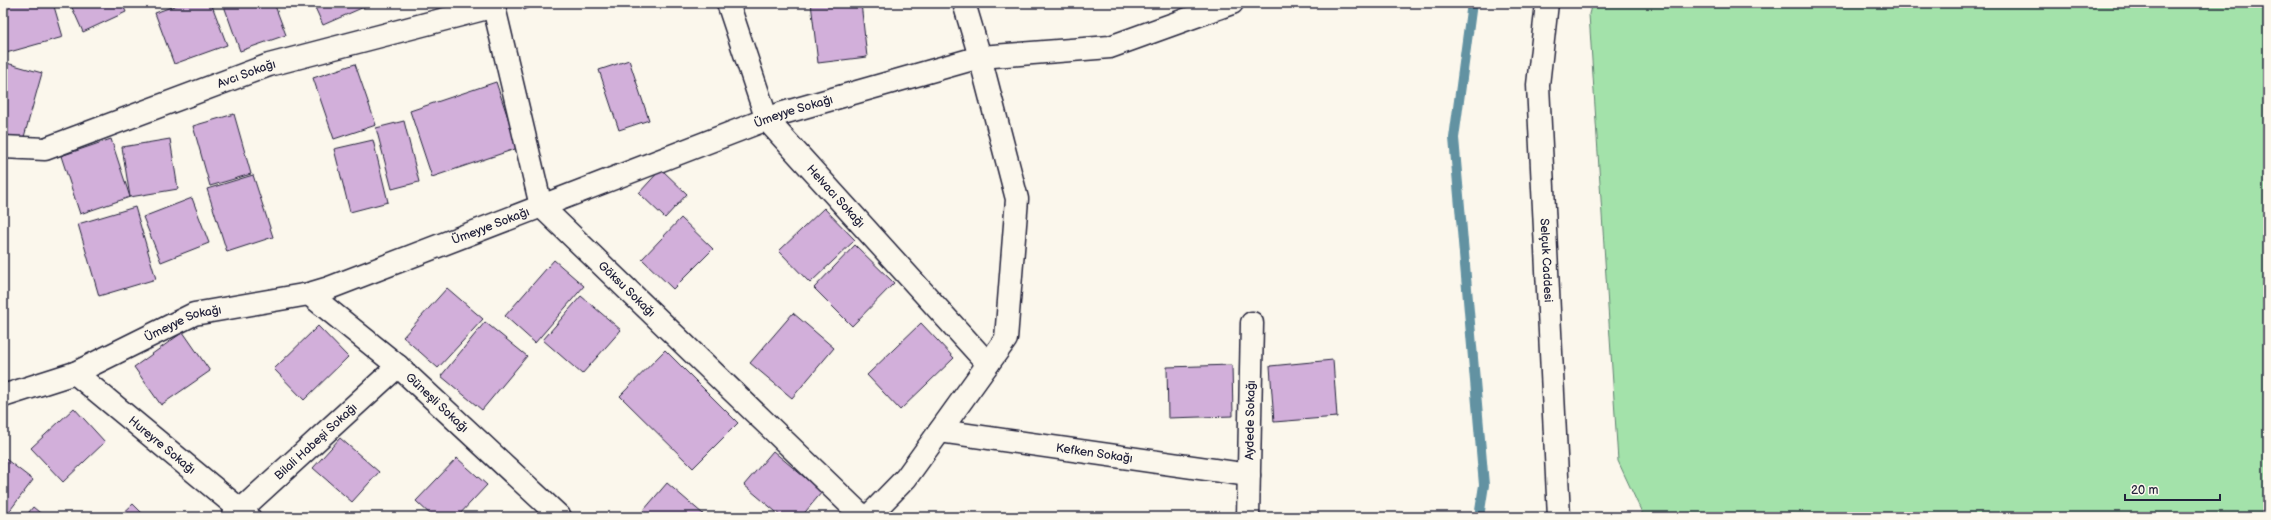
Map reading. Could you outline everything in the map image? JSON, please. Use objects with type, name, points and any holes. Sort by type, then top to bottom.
[{"type":"street","name":"Helvacı Sokağı","points":[[728,3],[767,120],[988,364]]},
{"type":"street","points":[[868,517],[906,478],[1006,339],[1017,199],[980,57],[964,3]]},
{"type":"street","name":"Ümeyye Sokağı","points":[[3,396],[75,373],[194,314],[309,294],[783,113],[980,57],[1110,47],[1232,3]]},
{"type":"street","name":"Selçuk Caddesi","points":[[1547,3],[1538,85],[1559,517]]},
{"type":"street","points":[[494,4],[541,206]]},
{"type":"street","name":"Avcı Sokağı","points":[[3,147],[45,149],[269,65],[494,4]]},
{"type":"street","name":"Göksu Sokağı","points":[[541,206],[863,517]]},
{"type":"street","name":"Güneşli Sokağı","points":[[309,294],[398,366],[560,517]]},
{"type":"street","name":"Aydede Sokağı","points":[[1248,517],[1252,324]]},
{"type":"street","name":"Bilali Habeşi Sokağı","points":[[241,514],[398,366]]},
{"type":"street","name":"Hureyre Sokağı","points":[[75,373],[241,514]]},
{"type":"street","name":"Kefken Sokağı","points":[[940,431],[1249,474]]},
{"type":"green space","points":[[1592,3],[2268,3],[2268,517],[1644,517],[1618,461],[1589,14]]},
{"type":"building","points":[[12,3],[53,3],[63,37],[6,53],[3,42],[3,5]]},
{"type":"building","points":[[70,3],[122,3],[126,12],[83,32]]},
{"type":"building","points":[[182,3],[211,3],[227,45],[174,64],[155,13]]},
{"type":"building","points":[[223,3],[274,3],[286,35],[240,51]]},
{"type":"building","points":[[313,3],[373,3],[323,25]]},
{"type":"building","points":[[521,3],[540,3],[524,10]]},
{"type":"building","points":[[811,3],[861,3],[867,57],[818,63]]},
{"type":"building","points":[[629,60],[649,120],[619,130],[599,70]]},
{"type":"building","points":[[3,62],[42,73],[22,144],[3,139]]},
{"type":"building","points":[[355,64],[376,125],[334,139],[313,78]]},
{"type":"building","points":[[496,82],[518,148],[432,177],[410,111]]},
{"type":"building","points":[[234,114],[251,174],[210,186],[193,126]]},
{"type":"building","points":[[404,121],[419,182],[392,189],[376,128]]},
{"type":"building","points":[[111,139],[130,197],[80,214],[61,156]]},
{"type":"building","points":[[170,139],[178,189],[130,197],[122,147]]},
{"type":"building","points":[[373,140],[388,202],[350,212],[334,149]]},
{"type":"building","points":[[661,169],[687,194],[665,218],[639,193]]},
{"type":"building","points":[[253,175],[273,237],[227,252],[207,189]]},
{"type":"building","points":[[192,198],[209,243],[161,262],[143,217]]},
{"type":"building","points":[[135,207],[156,279],[99,296],[78,224]]},
{"type":"building","points":[[824,208],[855,240],[810,283],[779,251]]},
{"type":"building","points":[[681,218],[713,249],[673,289],[642,259]]},
{"type":"building","points":[[855,245],[894,283],[852,326],[814,288]]},
{"type":"building","points":[[554,260],[584,286],[535,343],[505,316]]},
{"type":"building","points":[[447,288],[483,319],[438,368],[403,337]]},
{"type":"building","points":[[581,296],[621,330],[582,374],[543,340]]},
{"type":"building","points":[[793,313],[834,348],[792,398],[750,363]]},
{"type":"building","points":[[485,322],[527,356],[482,410],[441,376]]},
{"type":"building","points":[[921,323],[954,358],[900,410],[867,375]]},
{"type":"building","points":[[318,326],[348,357],[304,400],[274,369]]},
{"type":"building","points":[[183,332],[210,371],[161,405],[134,367]]},
{"type":"building","points":[[665,350],[738,423],[693,468],[620,396]]},
{"type":"building","points":[[1333,360],[1337,417],[1274,422],[1270,366]]},
{"type":"building","points":[[1232,365],[1233,416],[1168,418],[1167,367]]},
{"type":"building","points":[[74,408],[105,442],[63,482],[31,448]]},
{"type":"building","points":[[340,438],[379,472],[352,502],[313,468]]},
{"type":"building","points":[[773,451],[822,492],[801,517],[782,517],[744,485]]},
{"type":"building","points":[[3,457],[33,480],[5,517],[3,517]]},
{"type":"building","points":[[457,458],[487,485],[457,517],[433,517],[416,501]]},
{"type":"building","points":[[667,483],[703,514],[701,517],[638,517]]},
{"type":"building","points":[[133,504],[146,517],[119,517]]},
{"type":"building","points":[[33,507],[45,517],[25,517]]},
{"type":"waterway","points":[[1472,3],[1454,138],[1484,485],[1479,517]]}]
